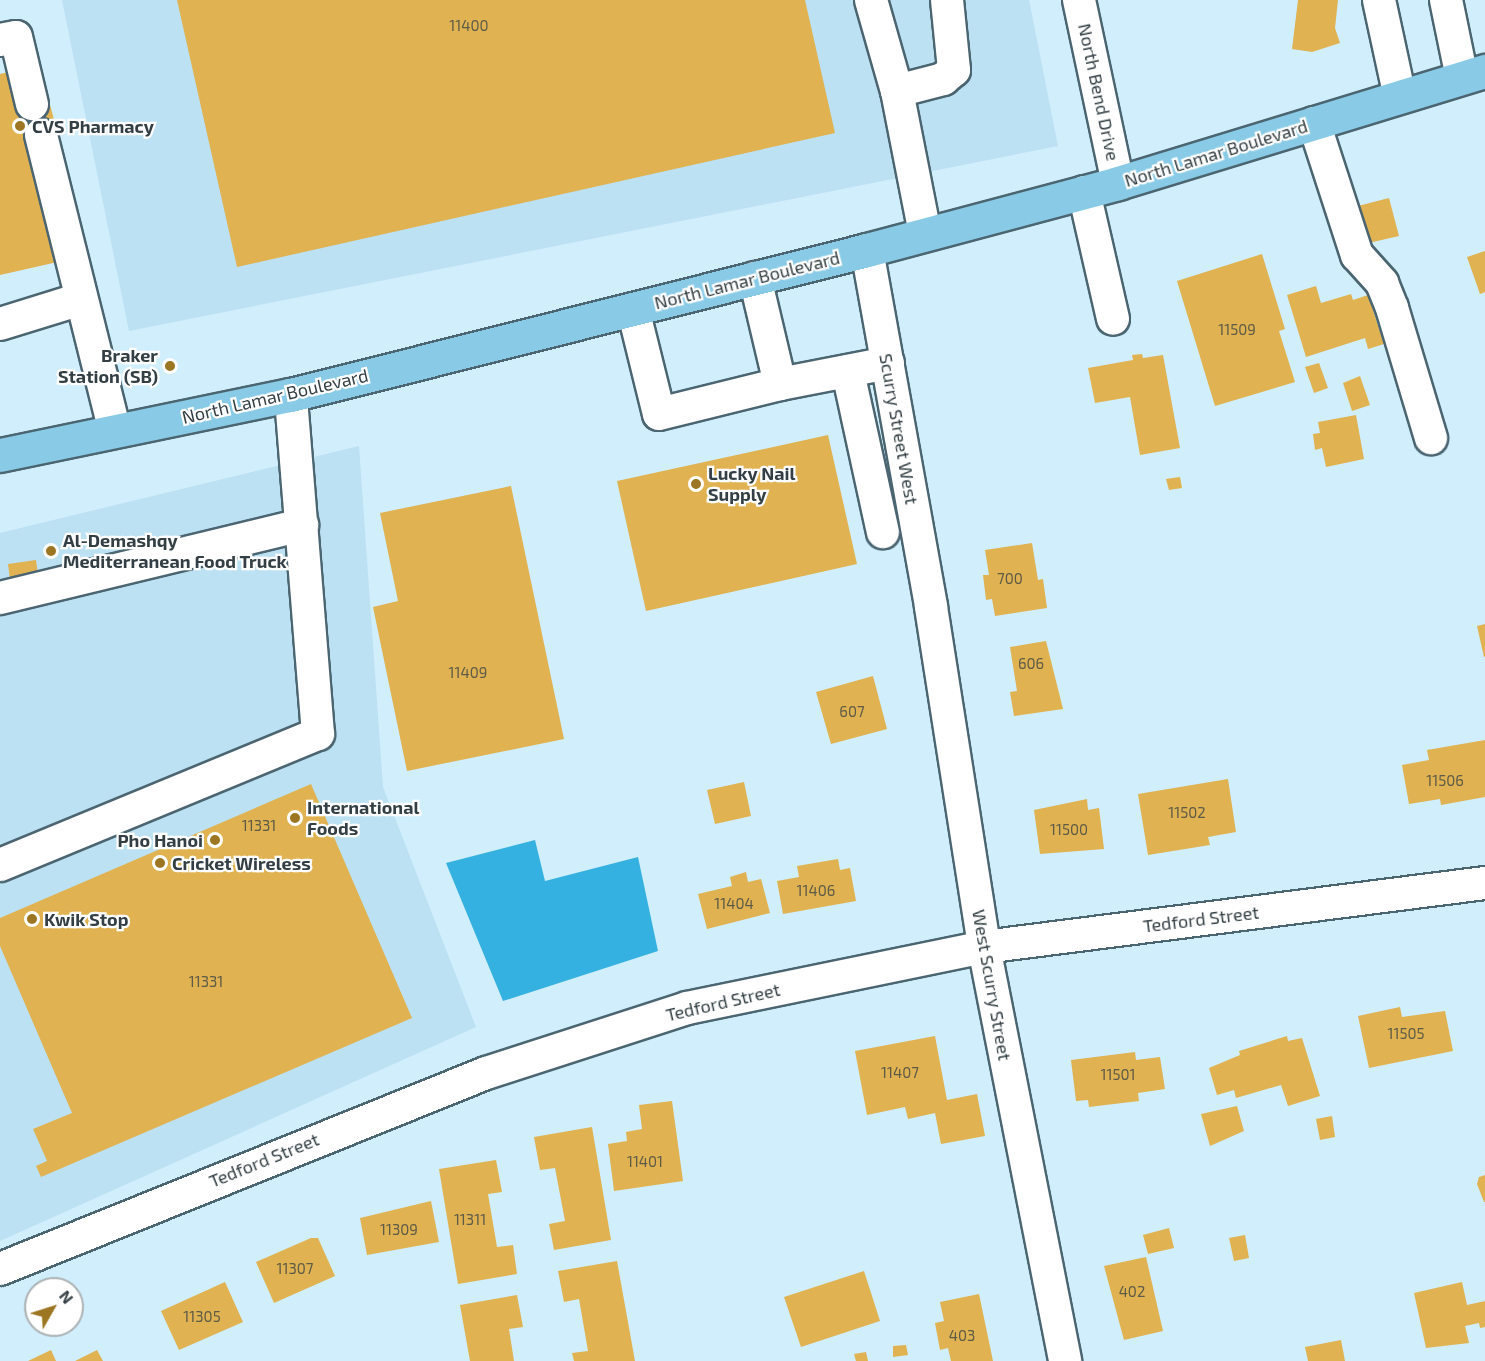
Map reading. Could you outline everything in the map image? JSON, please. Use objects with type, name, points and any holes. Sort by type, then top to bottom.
[{"type":"main road","name":"North Lamar Boulevard","points":[[0,455],[291,395],[867,250],[1118,183],[1473,75]]},
{"type":"street","points":[[872,0],[897,91],[925,234]]},
{"type":"street","points":[[897,91],[943,79],[954,70],[947,0]]},
{"type":"street","name":"North Bend Drive","points":[[1079,0],[1118,183]]},
{"type":"street","points":[[1379,0],[1400,97]]},
{"type":"street","points":[[1446,0],[1473,75]]},
{"type":"street","points":[[0,40],[16,37],[32,104]]},
{"type":"street","points":[[1314,123],[1357,255],[1382,283],[1392,308],[1431,438]]},
{"type":"street","points":[[41,135],[115,431]]},
{"type":"street","points":[[1084,192],[1113,318]]},
{"type":"street","name":"Scurry Street West","points":[[867,250],[931,607]]},
{"type":"street","points":[[755,278],[780,384]]},
{"type":"street","points":[[0,324],[81,299]]},
{"type":"street","points":[[633,309],[659,414],[780,384],[888,363]]},
{"type":"street","points":[[848,372],[882,532]]},
{"type":"street","points":[[0,865],[318,734],[291,395]]},
{"type":"street","points":[[0,598],[302,525]]},
{"type":"street","name":"West Scurry Street","points":[[931,607],[984,947],[1065,1361]]},
{"type":"street","name":"Tedford Street","points":[[0,1269],[486,1073],[687,1008],[984,947],[1485,883]]},
{"type":"shaded area","points":[[62,0],[1029,0],[1058,146],[129,331]]},
{"type":"shaded area","points":[[359,446],[383,787],[476,1027],[0,1241],[0,533]]},
{"type":"water","points":[[535,840],[545,881],[638,857],[658,951],[503,1001],[446,863]]},
{"type":"building","points":[[177,0],[805,0],[835,133],[237,267]]},
{"type":"building","points":[[1298,0],[1338,0],[1335,28],[1340,43],[1312,52],[1292,49]]},
{"type":"building","name":"CVS Pharmacy","points":[[17,70],[26,106],[49,101],[57,131],[33,137],[62,261],[0,275],[0,74]]},
{"type":"building","points":[[1389,198],[1399,236],[1364,244],[1354,207]]},
{"type":"building","points":[[1485,251],[1485,292],[1480,294],[1467,257]]},
{"type":"building","points":[[1262,254],[1285,329],[1279,331],[1295,382],[1215,406],[1177,281]]},
{"type":"building","points":[[1316,286],[1321,303],[1351,294],[1353,300],[1368,295],[1384,344],[1368,349],[1365,338],[1306,357],[1287,295]]},
{"type":"building","points":[[1142,354],[1143,358],[1163,355],[1180,448],[1140,455],[1130,397],[1095,403],[1088,368],[1133,360],[1132,355]]},
{"type":"building","points":[[1319,363],[1328,388],[1314,393],[1305,367]]},
{"type":"building","points":[[1360,376],[1370,405],[1352,411],[1343,383]]},
{"type":"building","points":[[1356,415],[1364,459],[1326,467],[1322,448],[1315,450],[1313,434],[1320,433],[1318,422]]},
{"type":"building","points":[[828,435],[857,564],[646,611],[617,481]]},
{"type":"building","points":[[1180,477],[1182,488],[1169,490],[1166,479]]},
{"type":"building","points":[[511,486],[564,739],[407,771],[373,607],[398,601],[380,513]]},
{"type":"building","points":[[1032,543],[1038,580],[1043,579],[1047,608],[995,616],[992,599],[986,600],[983,575],[989,575],[985,550]]},
{"type":"building","points":[[36,560],[38,575],[10,579],[8,564]]},
{"type":"building","points":[[1485,624],[1485,657],[1484,657],[1477,626]]},
{"type":"building","points":[[1046,641],[1063,709],[1014,716],[1010,692],[1017,691],[1010,647]]},
{"type":"building","points":[[873,676],[887,729],[831,744],[816,692]]},
{"type":"building","points":[[1485,740],[1485,797],[1441,805],[1440,799],[1409,804],[1402,765],[1429,760],[1427,750]]},
{"type":"building","points":[[1228,779],[1236,832],[1208,837],[1210,845],[1148,855],[1138,794]]},
{"type":"building","points":[[744,782],[751,816],[715,824],[707,790]]},
{"type":"building","points":[[311,784],[412,1018],[41,1177],[36,1166],[47,1161],[33,1129],[72,1113],[0,946],[0,918]]},
{"type":"building","points":[[1087,799],[1088,810],[1099,808],[1104,849],[1040,854],[1034,810]]},
{"type":"building","points":[[838,859],[840,870],[850,868],[856,901],[783,914],[777,881],[799,877],[797,866]]},
{"type":"building","points":[[746,872],[748,882],[761,879],[770,913],[707,929],[698,894],[732,886],[730,877]]},
{"type":"building","points":[[1400,1007],[1402,1017],[1445,1011],[1453,1051],[1369,1068],[1358,1016]]},
{"type":"building","points":[[935,1036],[947,1100],[977,1094],[985,1136],[941,1144],[935,1113],[908,1119],[905,1107],[867,1115],[855,1051]]},
{"type":"building","points":[[1287,1036],[1288,1041],[1302,1038],[1320,1096],[1288,1106],[1281,1085],[1236,1098],[1234,1090],[1217,1095],[1209,1068],[1240,1055],[1239,1051]]},
{"type":"building","points":[[1135,1052],[1136,1060],[1160,1057],[1165,1089],[1138,1093],[1139,1101],[1089,1107],[1088,1100],[1076,1101],[1071,1060]]},
{"type":"building","points":[[672,1101],[683,1181],[614,1191],[608,1144],[627,1141],[626,1132],[642,1129],[639,1105]]},
{"type":"building","points":[[1237,1106],[1244,1131],[1210,1146],[1201,1114]]},
{"type":"building","points":[[1332,1116],[1335,1137],[1320,1140],[1316,1119]]},
{"type":"building","points":[[592,1127],[611,1240],[554,1250],[549,1224],[565,1221],[555,1168],[540,1170],[534,1137]]},
{"type":"building","points":[[496,1160],[502,1192],[488,1194],[497,1247],[513,1245],[517,1274],[458,1284],[439,1169]]},
{"type":"building","points":[[1485,1175],[1484,1202],[1477,1184],[1479,1177]]},
{"type":"building","points":[[431,1201],[439,1242],[367,1255],[360,1218]]},
{"type":"building","points":[[1169,1228],[1174,1248],[1148,1254],[1143,1235]]},
{"type":"building","points":[[1245,1235],[1249,1258],[1234,1261],[1229,1238]]},
{"type":"building","points":[[311,1238],[318,1238],[335,1276],[274,1303],[256,1262]]},
{"type":"building","points":[[1146,1257],[1163,1331],[1124,1340],[1104,1266]]},
{"type":"building","points":[[617,1261],[635,1361],[574,1361],[572,1353],[588,1351],[579,1299],[564,1302],[558,1271]]},
{"type":"building","points":[[864,1271],[880,1321],[801,1347],[784,1297]]},
{"type":"building","points":[[225,1282],[243,1322],[179,1350],[161,1311]]},
{"type":"building","points":[[1462,1282],[1467,1305],[1485,1301],[1485,1327],[1480,1328],[1479,1323],[1465,1326],[1469,1343],[1426,1348],[1414,1293]]},
{"type":"building","points":[[979,1294],[993,1361],[951,1361],[948,1348],[940,1350],[935,1323],[944,1321],[940,1302]]},
{"type":"building","points":[[517,1295],[523,1327],[509,1329],[514,1361],[470,1361],[460,1305]]},
{"type":"building","points":[[1341,1340],[1345,1361],[1308,1361],[1305,1347]]},
{"type":"building","points":[[906,1345],[908,1355],[893,1357],[893,1346]]},
{"type":"building","points":[[51,1350],[56,1361],[28,1361]]},
{"type":"building","points":[[97,1350],[103,1361],[75,1361]]},
{"type":"building","points":[[866,1352],[868,1361],[856,1361],[854,1354]]},
{"type":"place","name":"CVS Pharmacy","points":[[20,126]]},
{"type":"place","name":"Braker Station (SB)","points":[[170,366]]},
{"type":"place","name":"Lucky Nail Supply","points":[[696,484]]},
{"type":"place","name":"Al-Demashqy Mediterranean Food Truck","points":[[51,551]]},
{"type":"place","name":"International Foods","points":[[295,818]]},
{"type":"place","name":"Pho Hanoi","points":[[215,840]]},
{"type":"place","name":"Cricket Wireless","points":[[160,863]]},
{"type":"place","name":"Kwik Stop","points":[[32,919]]}]
